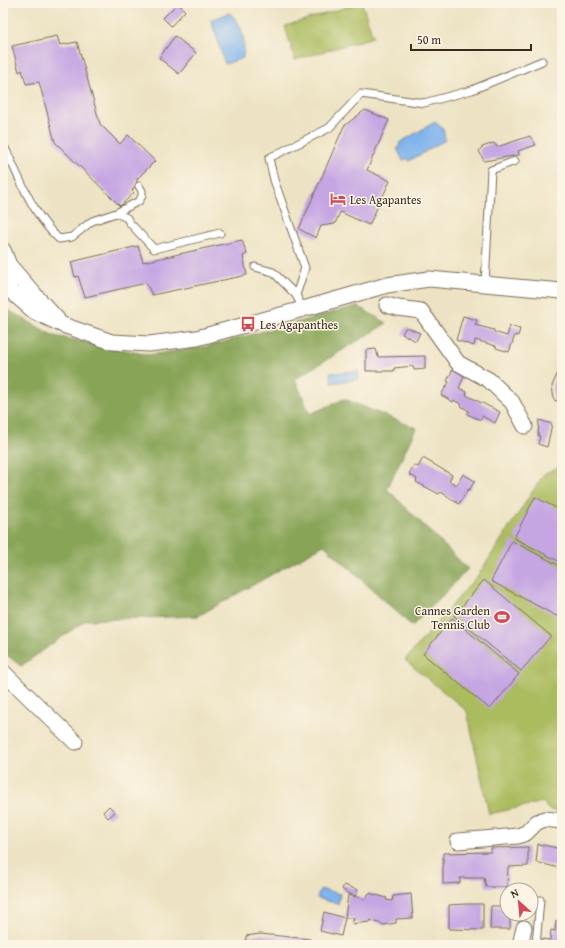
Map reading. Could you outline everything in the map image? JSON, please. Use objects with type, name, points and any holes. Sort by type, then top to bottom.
[{"type":"street","points":[[3,250],[9,265],[64,325]]},
{"type":"street","points":[[3,280],[13,293],[35,312],[64,325],[112,342],[149,344],[197,338],[386,285],[429,279],[562,291]]},
{"type":"street","points":[[386,305],[421,312],[458,362],[489,380],[512,402],[525,426]]},
{"type":"street","points":[[3,672],[74,742]]},
{"type":"street","points":[[458,841],[518,836],[526,833],[538,822],[545,819],[562,821]]},
{"type":"street","points":[[520,945],[524,928]]},
{"type":"lane","points":[[296,295],[305,268],[274,180],[269,158],[329,128],[361,94],[424,103],[472,90],[542,61]]},
{"type":"lane","points":[[3,144],[32,203],[50,231],[59,239],[72,237],[92,222],[116,213],[139,201],[142,196],[142,191],[139,186]]},
{"type":"lane","points":[[485,284],[491,170],[515,161]]},
{"type":"lane","points":[[116,213],[127,218],[154,250],[220,233]]},
{"type":"lane","points":[[255,267],[273,272],[296,295],[304,309]]},
{"type":"lane","points":[[386,285],[386,305]]},
{"type":"lane","points":[[536,945],[540,900]]},
{"type":"green space","points":[[362,3],[373,37],[295,60],[285,26]]},
{"type":"green space","points":[[357,306],[387,323],[295,379],[310,414],[344,399],[416,428],[387,489],[468,569],[412,626],[324,545],[198,616],[86,620],[21,666],[3,652],[3,307],[54,336],[149,355],[209,346]]},
{"type":"green space","name":"Cannes Garden Tennis Club","points":[[562,466],[562,813],[548,809],[543,802],[489,814],[467,711],[405,660],[479,574],[544,474]]},
{"type":"water","points":[[229,13],[238,22],[241,28],[244,52],[243,58],[225,64],[211,20]]},
{"type":"water","points":[[435,122],[443,129],[445,140],[409,161],[407,158],[403,161],[397,148],[400,146],[399,143]]},
{"type":"water","points":[[358,371],[359,379],[332,383],[330,373]]},
{"type":"water","points":[[320,889],[340,894],[338,904],[317,898]]},
{"type":"building","points":[[178,3],[185,11],[171,26],[163,18]]},
{"type":"building","points":[[57,36],[60,45],[77,42],[100,124],[120,144],[128,135],[155,161],[137,179],[132,191],[134,193],[120,206],[55,142],[39,82],[26,84],[22,70],[19,72],[12,46]]},
{"type":"building","points":[[175,36],[196,53],[179,74],[159,58]]},
{"type":"building","points":[[365,110],[389,120],[367,170],[390,181],[369,225],[340,212],[335,224],[321,226],[316,238],[299,229],[344,126]]},
{"type":"building","points":[[530,136],[536,145],[518,151],[519,155],[484,161],[479,151],[482,147],[494,143],[497,147]]},
{"type":"building","points":[[242,240],[247,254],[243,256],[247,275],[152,295],[146,283],[85,297],[78,276],[75,277],[71,262],[138,246],[143,262]]},
{"type":"building","points":[[463,316],[477,320],[475,325],[494,330],[494,332],[507,336],[510,326],[520,329],[518,336],[515,335],[509,352],[496,348],[496,346],[475,340],[474,346],[456,340]]},
{"type":"building","points":[[406,327],[420,333],[416,341],[402,334]]},
{"type":"building","points":[[376,349],[378,357],[425,356],[425,369],[414,370],[413,366],[394,368],[394,371],[366,371],[366,350]]},
{"type":"building","points":[[562,363],[562,402],[554,400],[552,386]]},
{"type":"building","points":[[453,369],[464,376],[459,388],[467,392],[466,395],[500,412],[495,423],[482,416],[481,420],[467,414],[469,411],[461,406],[462,405],[441,395],[449,382],[447,381]]},
{"type":"building","points":[[539,420],[552,424],[547,447],[538,444],[540,436],[538,436]]},
{"type":"building","points":[[423,458],[452,475],[449,481],[457,485],[463,474],[475,481],[459,504],[441,492],[439,494],[416,482],[417,479],[409,474],[414,465],[418,467]]},
{"type":"building","points":[[535,497],[562,511],[562,563],[514,538]]},
{"type":"building","points":[[512,541],[562,567],[562,619],[491,581]]},
{"type":"building","points":[[484,580],[551,636],[521,671],[454,616]]},
{"type":"building","points":[[452,618],[519,674],[490,709],[423,654]]},
{"type":"building","points":[[109,806],[115,812],[108,818],[103,812]]},
{"type":"building","points":[[538,844],[562,849],[562,864],[561,863],[559,868],[536,862]]},
{"type":"building","points":[[528,847],[528,866],[508,867],[507,882],[499,882],[499,887],[486,887],[484,878],[460,878],[460,883],[443,884],[443,853],[491,852],[491,848]]},
{"type":"building","points":[[344,885],[358,890],[355,896],[342,889]]},
{"type":"building","points":[[369,893],[392,901],[393,896],[411,894],[413,918],[396,919],[396,923],[384,925],[370,920],[370,922],[352,924],[354,918],[345,918],[348,895],[365,899]]},
{"type":"building","points":[[483,904],[483,930],[449,929],[449,905]]},
{"type":"building","points":[[491,906],[499,906],[499,922],[510,922],[510,929],[490,929]]},
{"type":"building","points":[[324,912],[345,918],[341,936],[320,931]]},
{"type":"building","points":[[556,921],[562,922],[562,945],[542,945],[542,939],[550,940],[551,930],[555,931]]},
{"type":"building","points":[[260,934],[310,939],[309,945],[245,945],[246,936]]},
{"type":"place","name":"Les Agapantes","points":[[338,199]]},
{"type":"place","name":"Les Agapanthes","points":[[248,324]]},
{"type":"place","name":"Cannes Garden Tennis Club","points":[[502,617]]}]
